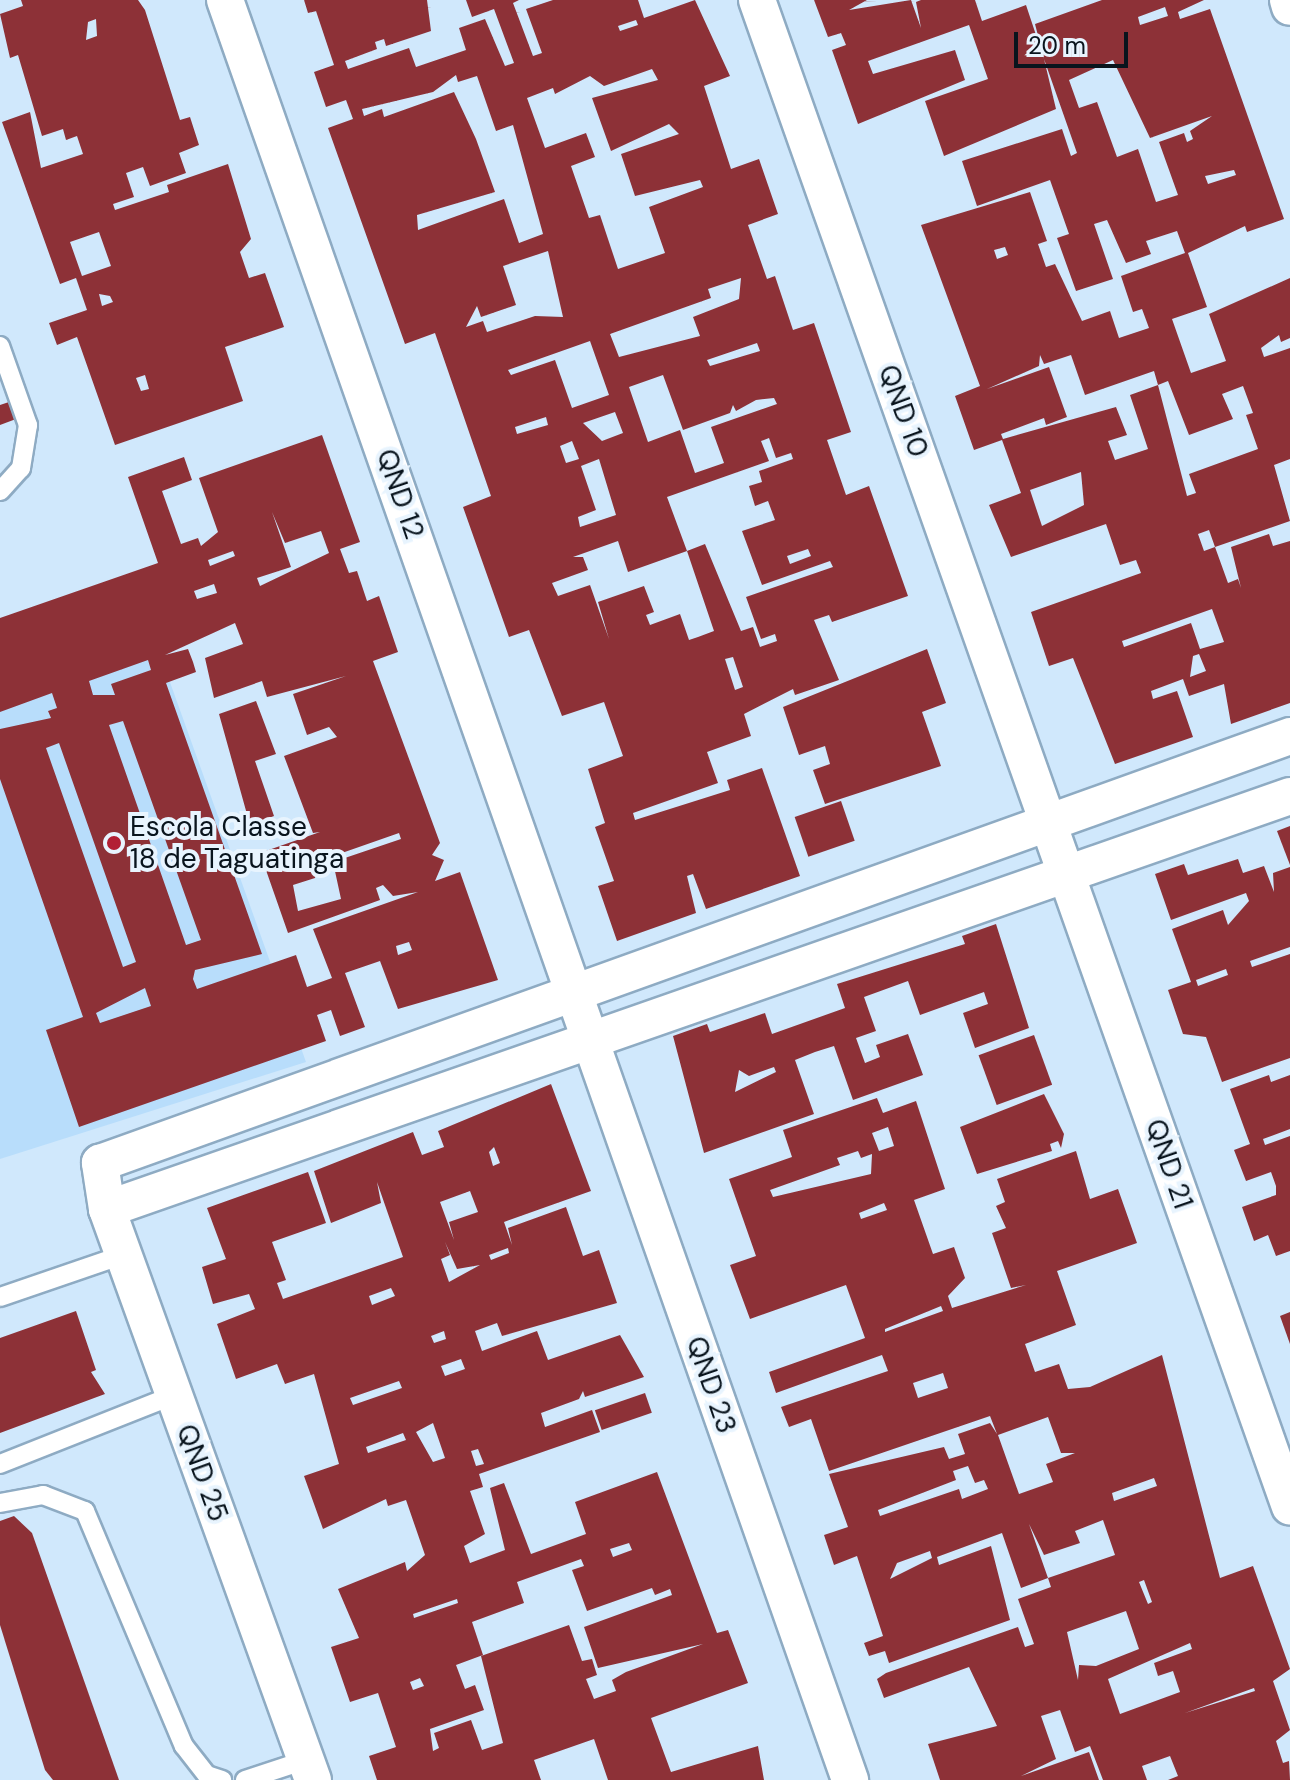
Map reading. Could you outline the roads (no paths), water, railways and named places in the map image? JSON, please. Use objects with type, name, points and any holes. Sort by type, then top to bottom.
[{"type":"street","name":"QND 12","points":[[225,0],[574,988]]},
{"type":"street","name":"QND 10","points":[[757,0],[1048,821]]},
{"type":"street","points":[[1288,0],[1290,7]]},
{"type":"street","points":[[574,988],[1290,736]]},
{"type":"street","points":[[107,1209],[1290,796]]},
{"type":"street","name":"QND 21","points":[[1048,821],[1290,1507]]},
{"type":"street","name":"QND 23","points":[[574,988],[850,1780]]},
{"type":"street","name":"QND 25","points":[[309,1770],[123,1255],[107,1209],[97,1166],[574,988]]},
{"type":"lane","points":[[0,346],[28,425],[21,468],[0,491]]},
{"type":"lane","points":[[0,1297],[123,1255]]},
{"type":"lane","points":[[0,1464],[174,1395]]},
{"type":"lane","points":[[0,1503],[43,1495],[85,1511],[184,1746],[207,1775],[222,1780]]},
{"type":"lane","points":[[245,1780],[309,1770]]},
{"type":"place","name":"Escola Classe 18 de Taguatinga","points":[[114,843]]}]
